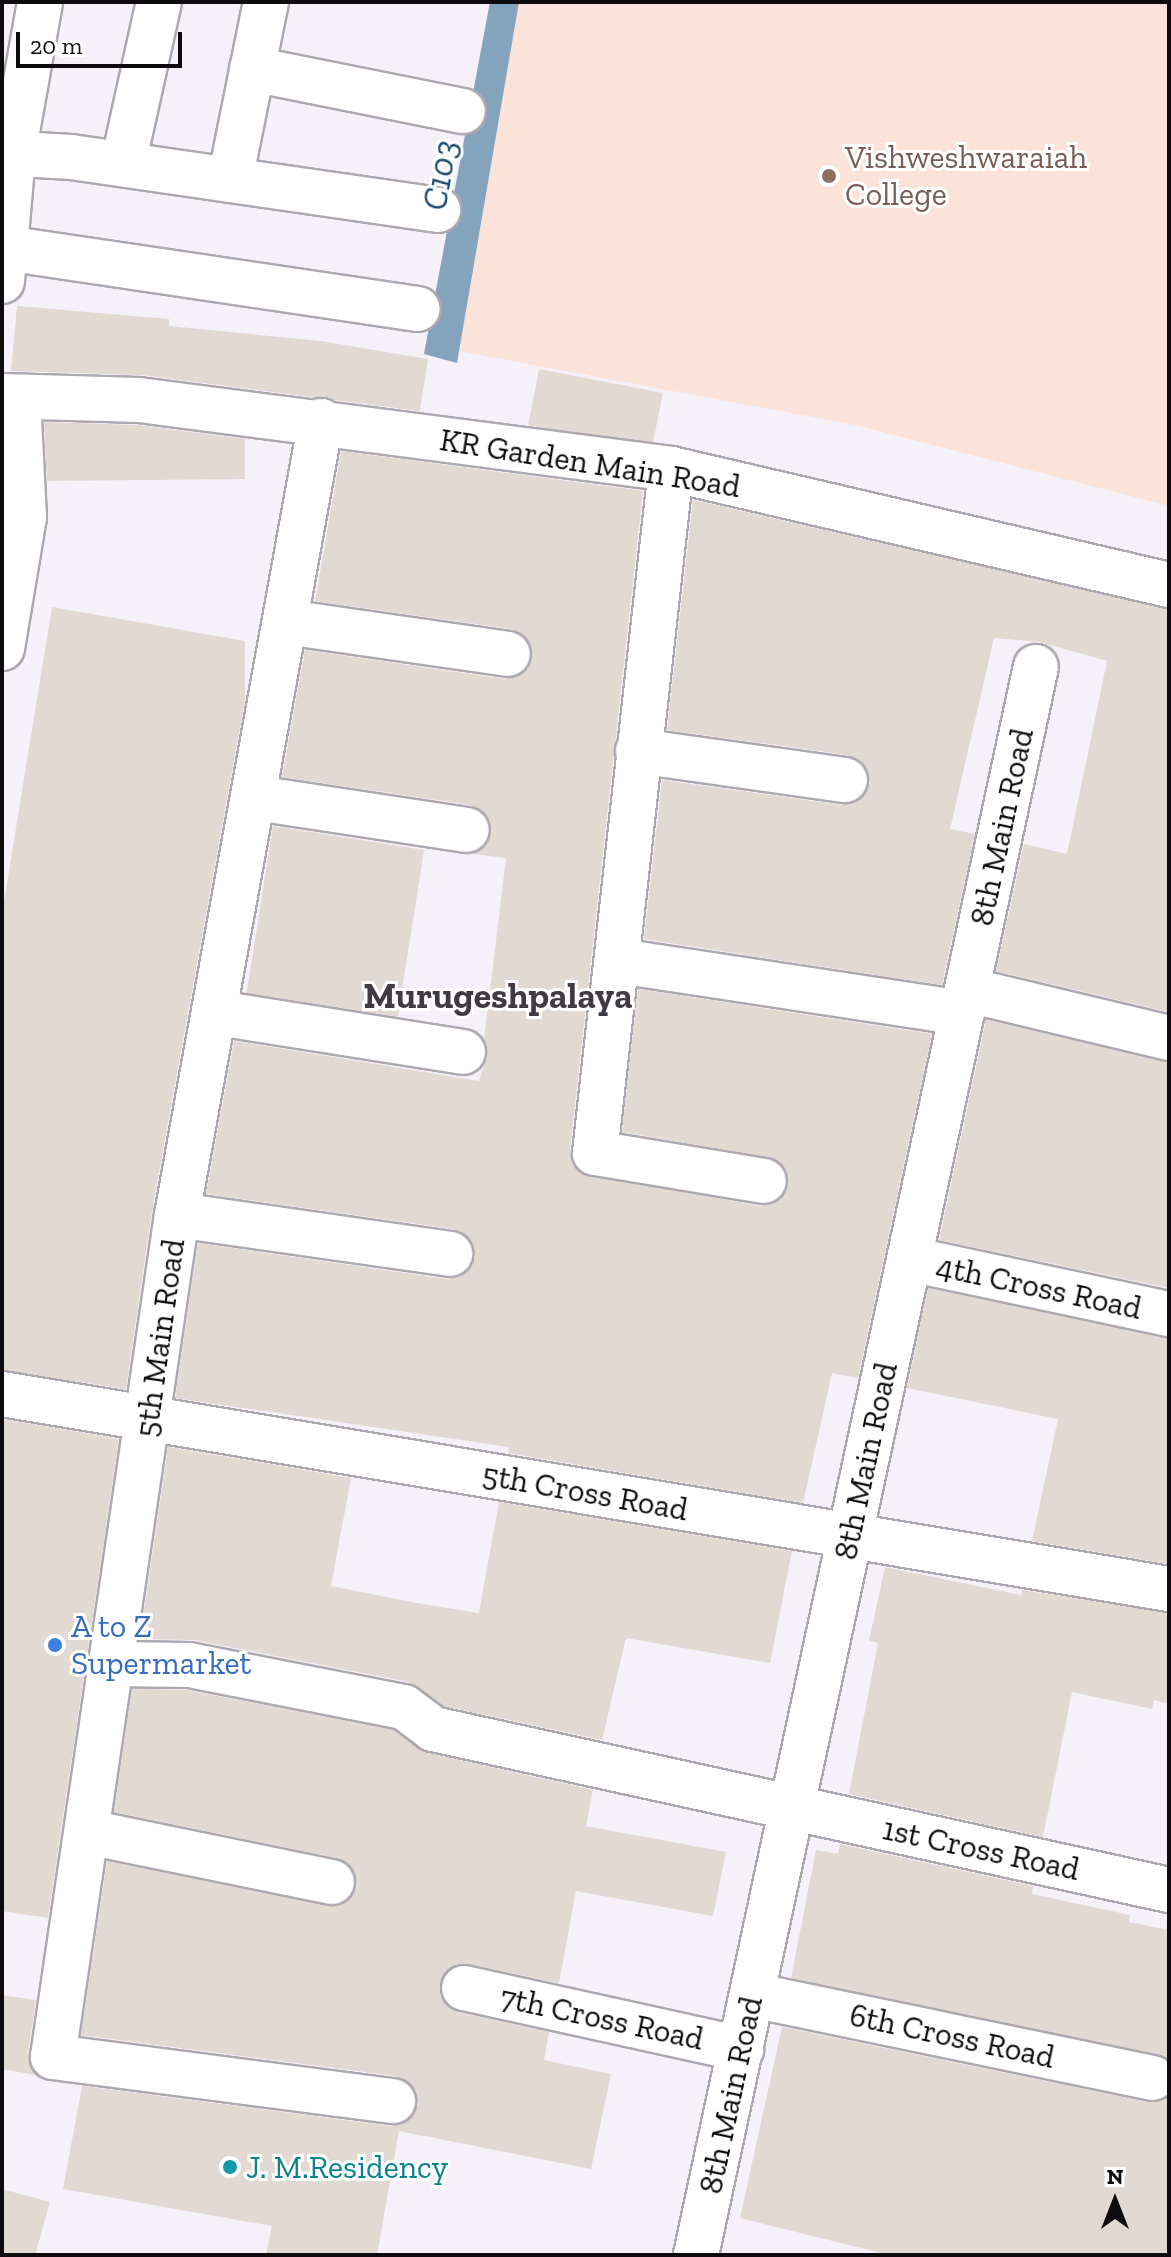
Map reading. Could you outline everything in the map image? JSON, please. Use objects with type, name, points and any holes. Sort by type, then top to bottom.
[{"type":"street","points":[[40,2],[14,80],[7,154],[3,259],[418,309]]},
{"type":"street","points":[[123,164],[159,2]]},
{"type":"street","points":[[230,180],[266,2]]},
{"type":"street","points":[[252,69],[463,111]]},
{"type":"street","points":[[7,154],[123,164],[438,210]]},
{"type":"street","points":[[2,648],[24,517],[10,396]]},
{"type":"street","name":"KR Garden Main Road","points":[[10,396],[139,400],[321,421],[671,469],[1169,585]]},
{"type":"street","name":"5th Main Road","points":[[321,421],[256,798],[177,1215],[151,1418],[110,1664],[53,2057],[393,2101]]},
{"type":"street","points":[[671,469],[638,751],[619,961],[595,1153],[764,1181]]},
{"type":"street","points":[[286,622],[508,654]]},
{"type":"street","name":"8th Main Road","points":[[700,2254],[752,1995],[1036,667]]},
{"type":"street","points":[[638,751],[845,780]]},
{"type":"street","points":[[256,798],[467,830]]},
{"type":"street","points":[[619,961],[965,1002],[1169,1038]]},
{"type":"street","points":[[217,1013],[463,1052]]},
{"type":"street","points":[[177,1215],[450,1254]]},
{"type":"street","name":"4th Cross Road","points":[[910,1259],[1169,1314]]},
{"type":"street","name":"5th Cross Road","points":[[2,1394],[1169,1589]]},
{"type":"street","points":[[110,1664],[189,1665],[404,1707],[433,1729],[792,1808]]},
{"type":"street","name":"1st Cross Road","points":[[792,1808],[1169,1890]]},
{"type":"street","points":[[88,1832],[332,1882]]},
{"type":"street","name":"7th Cross Road","points":[[464,1988],[741,2049]]},
{"type":"street","name":"6th Cross Road","points":[[752,1995],[1152,2078]]},
{"type":"shaded area","name":"Vishweshwaraiah College","points":[[519,2],[1169,2],[1169,506],[855,425],[459,351]]},
{"type":"water","points":[[490,2],[519,2],[457,363],[424,354]]},
{"type":"building","points":[[17,306],[169,319],[169,326],[321,341],[428,359],[420,411],[142,375],[11,371]]},
{"type":"building","points":[[539,369],[663,393],[652,449],[528,425]]},
{"type":"building","points":[[44,422],[137,425],[245,439],[245,479],[47,481]]},
{"type":"building","points":[[341,451],[643,491],[570,1150],[579,1172],[760,1206],[773,1204],[788,1186],[787,1172],[769,1157],[622,1132],[638,989],[932,1034],[858,1378],[832,1373],[803,1503],[508,1453],[509,1447],[175,1398],[198,1243],[446,1279],[460,1277],[475,1258],[473,1244],[454,1229],[206,1194],[234,1041],[479,1081],[487,1057],[484,1040],[506,858],[472,854],[487,845],[490,820],[471,805],[282,777],[305,650],[505,679],[528,669],[531,645],[512,629],[315,601]]},
{"type":"building","points":[[693,500],[1169,609],[1169,1012],[996,971],[1024,844],[1067,854],[1107,661],[1040,642],[994,638],[950,829],[975,834],[942,985],[644,939],[662,780],[842,805],[864,796],[870,783],[861,761],[848,755],[667,730]]},
{"type":"building","points":[[52,607],[245,641],[245,700],[152,1211],[126,1389],[2,1370],[2,914]]},
{"type":"building","points":[[273,826],[424,850],[398,1017],[247,993]]},
{"type":"building","points":[[986,1020],[1169,1062],[1169,1288],[939,1240]]},
{"type":"building","points":[[928,1288],[1169,1338],[1169,1564],[1032,1541],[1058,1419],[907,1388]]},
{"type":"building","points":[[2,1419],[119,1439],[48,1918],[2,1911]]},
{"type":"building","points":[[168,1447],[351,1478],[331,1586],[422,1604],[479,1613],[499,1502],[792,1551],[770,1663],[626,1638],[602,1740],[444,1706],[409,1682],[194,1640],[140,1639]]},
{"type":"building","points":[[885,1567],[1021,1595],[1022,1590],[1169,1613],[1169,1704],[1154,1700],[1152,1709],[1072,1692],[1043,1837],[849,1794],[878,1643],[869,1641]]},
{"type":"building","points":[[132,1689],[186,1690],[394,1730],[428,1753],[593,1790],[586,1826],[726,1852],[713,1916],[576,1891],[559,1983],[469,1964],[456,1964],[440,1982],[440,1996],[458,2012],[549,2032],[544,2060],[611,2074],[591,2169],[399,2131],[377,2255],[266,2255],[272,2226],[63,2189],[82,2086],[390,2126],[403,2124],[418,2105],[416,2091],[396,2076],[81,2035],[107,1861],[327,1906],[350,1899],[357,1886],[349,1864],[337,1858],[114,1812]]},
{"type":"building","points":[[840,1844],[1033,1886],[1032,1894],[1130,1915],[1129,1922],[1169,1930],[1169,2060],[791,1978],[816,1850],[838,1854]]},
{"type":"building","points":[[2,1995],[36,2000],[28,2053],[36,2075],[2,2069]]},
{"type":"building","points":[[782,2027],[1147,2102],[1169,2096],[1169,2255],[890,2255],[740,2218]]},
{"type":"building","points":[[2,2189],[50,2202],[35,2255],[2,2255]]},
{"type":"place","name":"Vishweshwaraiah College","points":[[829,176]]},
{"type":"place","name":"A to Z Supermarket","points":[[55,1645]]},
{"type":"place","name":"J. M.Residency","points":[[230,2167]]},
{"type":"district","name":"Murugeshpalaya","points":[[498,996]]},
{"type":"water label","name":"C103","points":[[440,175]]}]
